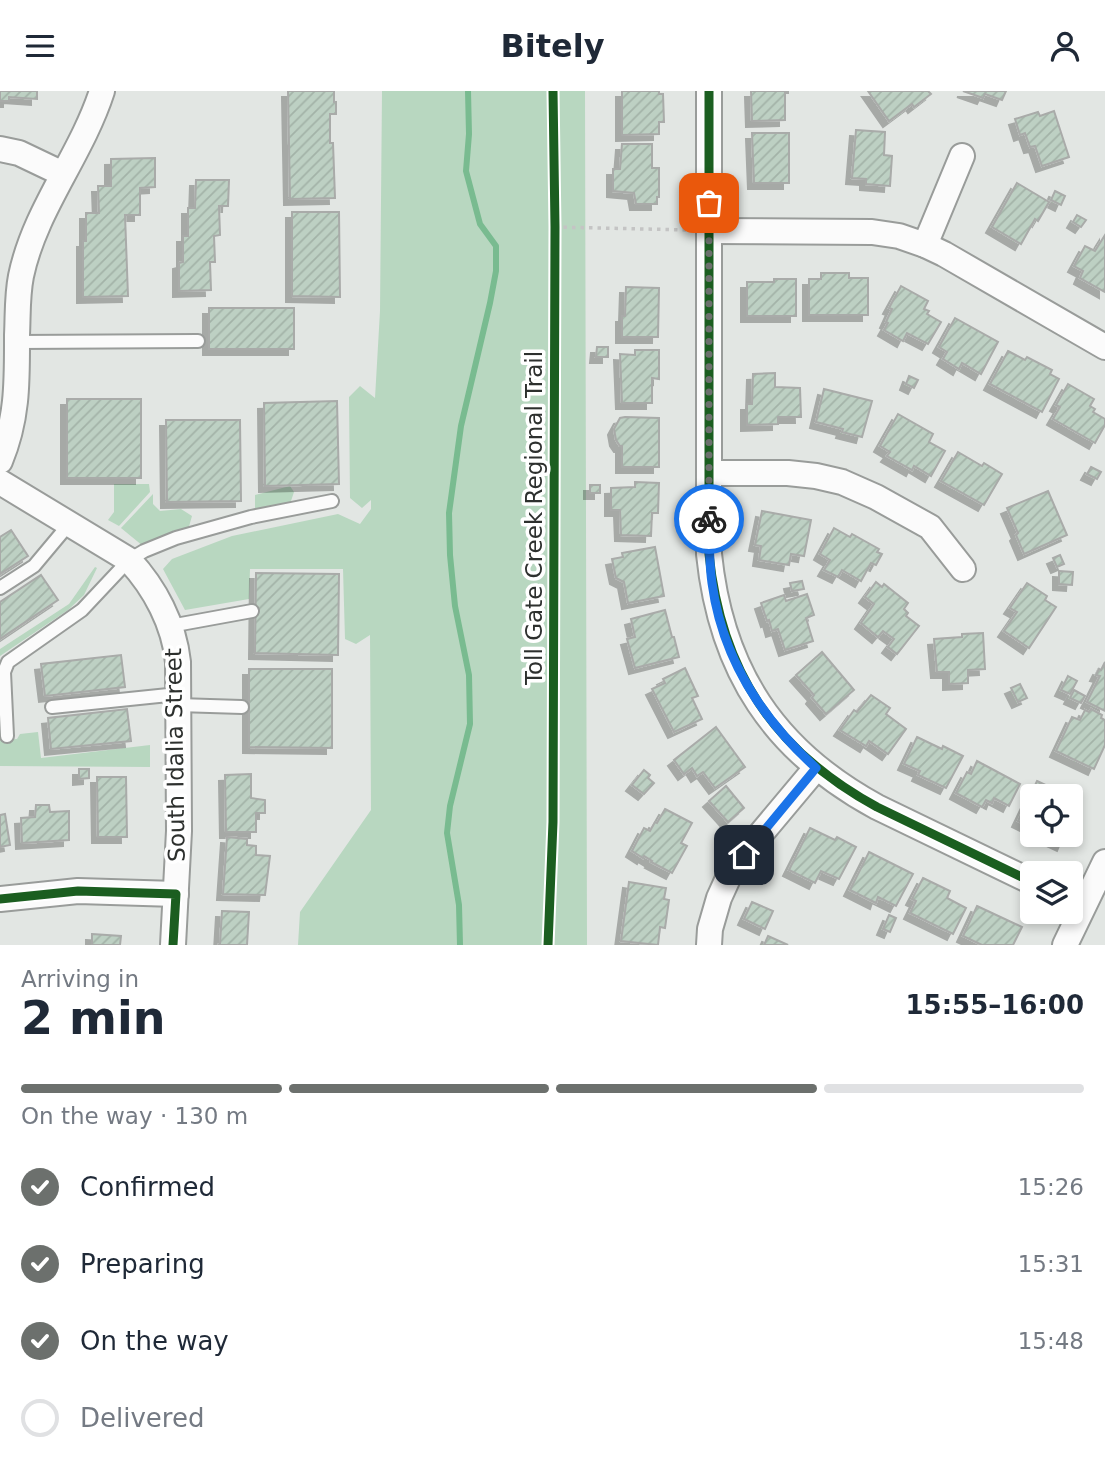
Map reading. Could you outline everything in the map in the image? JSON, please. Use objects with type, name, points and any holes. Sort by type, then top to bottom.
[{"type":"street","points":[[0,461],[15,414],[12,352],[20,278],[44,209],[91,120],[102,91]]},
{"type":"street","points":[[709,91],[709,554],[712,585],[728,646],[741,674],[769,718],[796,750],[816,768],[854,795],[1020,876]]},
{"type":"street","points":[[0,149],[27,156],[63,174]]},
{"type":"street","points":[[925,245],[962,156]]},
{"type":"street","points":[[709,231],[872,232],[899,236],[925,245],[1105,347]]},
{"type":"street","points":[[709,473],[788,473],[816,475],[842,482],[876,497],[930,527],[963,569]]},
{"type":"street","name":"South Idalia Street","points":[[0,482],[129,560],[153,592],[170,626],[176,649],[178,700],[179,831],[173,945]]},
{"type":"street","points":[[709,945],[710,929],[729,876],[816,768]]},
{"type":"street","points":[[1083,895],[1105,862]]},
{"type":"street","points":[[0,899],[78,891],[176,894]]},
{"type":"street","points":[[1065,945],[1071,924]]},
{"type":"lane","points":[[12,352],[198,341]]},
{"type":"lane","points":[[7,736],[4,672],[8,662],[82,610],[129,560],[176,538],[251,517],[332,501]]},
{"type":"lane","points":[[0,588],[34,566],[70,523]]},
{"type":"lane","points":[[170,626],[252,611]]},
{"type":"lane","points":[[52,707],[178,700],[242,706]]},
{"type":"path","points":[[554,213],[555,241]]},
{"type":"path","points":[[555,227],[709,231]]},
{"type":"green space","points":[[382,91],[585,91],[587,945],[298,945],[300,912],[371,810],[370,635],[356,644],[345,639],[343,569],[250,569],[249,599],[185,610],[163,569],[172,559],[232,536],[338,514],[360,524],[371,509],[371,500],[362,508],[350,498],[349,397],[360,386],[375,398],[380,311]]},
{"type":"green space","points":[[114,484],[149,484],[150,492],[119,526],[108,520],[114,512]]},
{"type":"green space","points":[[290,486],[294,492],[290,504],[255,510],[255,495]]},
{"type":"green space","points":[[153,494],[153,504],[160,511],[181,509],[192,516],[188,530],[143,546],[121,528]]},
{"type":"green space","points":[[95,567],[97,568],[84,595],[68,610],[0,656],[0,649],[69,604]]},
{"type":"green space","points":[[38,732],[41,758],[150,745],[150,767],[0,766],[0,740],[17,739],[20,734]]},
{"type":"building","points":[[0,91],[37,91],[37,99],[9,97],[9,101],[0,101]]},
{"type":"building","points":[[288,91],[334,91],[336,114],[330,114],[330,143],[333,143],[335,198],[290,199]]},
{"type":"building","points":[[622,91],[659,91],[659,94],[663,94],[664,122],[659,122],[659,134],[622,135]]},
{"type":"building","points":[[751,91],[788,91],[785,93],[785,120],[752,121]]},
{"type":"building","points":[[868,91],[928,91],[931,94],[889,121]]},
{"type":"building","points":[[963,91],[1006,91],[1002,100],[985,94],[983,98]]},
{"type":"building","points":[[1054,111],[1069,157],[1042,166],[1035,146],[1030,147],[1025,133],[1020,135],[1015,119],[1038,112],[1040,116]]},
{"type":"building","points":[[856,130],[885,132],[884,155],[892,156],[890,186],[866,184],[866,179],[852,178]]},
{"type":"building","points":[[752,133],[789,133],[789,183],[754,183]]},
{"type":"building","points":[[622,144],[652,144],[652,168],[659,168],[657,204],[636,204],[634,193],[613,191],[613,169],[620,169]]},
{"type":"building","points":[[155,158],[155,187],[140,188],[140,215],[125,215],[128,296],[83,297],[86,213],[99,213],[98,186],[111,186],[111,159]]},
{"type":"building","points":[[196,180],[229,180],[228,206],[219,206],[220,235],[214,236],[215,262],[210,262],[211,290],[179,291],[183,236],[188,236],[188,208],[195,208]]},
{"type":"building","points":[[1017,183],[1049,202],[1038,221],[1035,219],[1021,244],[992,227]]},
{"type":"building","points":[[1055,191],[1065,196],[1061,205],[1051,200]]},
{"type":"building","points":[[292,212],[339,212],[340,297],[292,296]]},
{"type":"building","points":[[1077,215],[1086,220],[1081,227],[1073,222]]},
{"type":"building","points":[[1105,235],[1105,292],[1080,278],[1083,271],[1074,266],[1085,246],[1095,251]]},
{"type":"building","points":[[821,273],[849,273],[849,278],[868,278],[868,315],[809,315],[809,279],[821,279]]},
{"type":"building","points":[[774,279],[796,279],[796,316],[747,316],[747,282],[774,282]]},
{"type":"building","points":[[901,286],[928,301],[924,309],[929,311],[927,314],[941,322],[928,344],[907,333],[903,341],[884,330],[892,309],[889,308]]},
{"type":"building","points":[[626,287],[659,288],[658,337],[622,337]]},
{"type":"building","points":[[209,308],[294,308],[294,349],[209,349]]},
{"type":"building","points":[[955,318],[998,342],[981,374],[962,363],[959,369],[943,359],[947,352],[939,347]]},
{"type":"building","points":[[597,347],[608,347],[608,357],[596,357]]},
{"type":"building","points":[[635,350],[659,350],[659,379],[652,378],[652,403],[622,403],[620,354],[635,355]]},
{"type":"building","points":[[1008,351],[1052,370],[1050,374],[1059,379],[1042,412],[990,384]]},
{"type":"building","points":[[775,373],[775,387],[800,388],[801,417],[778,417],[778,424],[747,425],[747,404],[752,404],[753,374]]},
{"type":"building","points":[[909,376],[918,380],[914,388],[906,384]]},
{"type":"building","points":[[1068,384],[1094,399],[1090,406],[1095,409],[1093,412],[1105,419],[1105,425],[1095,443],[1053,419],[1060,407],[1056,405]]},
{"type":"building","points":[[824,389],[872,401],[862,437],[816,422]]},
{"type":"building","points":[[67,399],[141,399],[141,478],[67,478]]},
{"type":"building","points":[[337,401],[339,484],[265,486],[264,403]]},
{"type":"building","points":[[898,414],[933,434],[929,442],[945,451],[931,476],[914,466],[912,470],[887,456],[890,452],[880,446]]},
{"type":"building","points":[[620,418],[659,418],[659,467],[622,467],[622,446],[616,440],[614,429]]},
{"type":"building","points":[[166,420],[240,420],[241,501],[167,502]]},
{"type":"building","points":[[958,452],[1002,474],[984,505],[941,481]]},
{"type":"building","points":[[1091,467],[1101,472],[1097,479],[1087,474]]},
{"type":"building","points":[[635,482],[659,483],[658,513],[652,513],[651,536],[621,535],[620,510],[611,510],[611,488],[635,487]]},
{"type":"building","points":[[590,485],[600,485],[600,493],[590,493]]},
{"type":"building","points":[[1048,491],[1067,535],[1024,554],[1007,508]]},
{"type":"building","points":[[762,511],[811,520],[804,556],[791,554],[789,565],[759,560],[761,546],[755,545]]},
{"type":"building","points":[[834,528],[850,537],[852,534],[879,549],[877,552],[882,554],[876,565],[871,563],[861,581],[842,570],[838,577],[824,570],[830,560],[820,554]]},
{"type":"building","points":[[11,530],[28,556],[0,574],[0,537]]},
{"type":"building","points":[[655,547],[664,596],[628,603],[624,582],[616,578],[612,559],[623,557],[622,553]]},
{"type":"building","points":[[1060,555],[1064,564],[1057,567],[1053,558]]},
{"type":"building","points":[[1059,571],[1073,572],[1072,585],[1059,584]]},
{"type":"building","points":[[256,573],[339,574],[338,655],[255,653]]},
{"type":"building","points":[[41,575],[58,600],[0,639],[0,602]]},
{"type":"building","points":[[802,581],[804,589],[792,591],[790,583]]},
{"type":"building","points":[[876,582],[882,587],[884,584],[908,603],[904,609],[908,613],[906,616],[919,626],[897,654],[888,647],[894,639],[883,631],[878,637],[861,623],[874,604],[865,597]]},
{"type":"building","points":[[1027,583],[1047,596],[1045,600],[1056,607],[1029,648],[1004,631],[1017,612],[1010,608]]},
{"type":"building","points":[[807,594],[814,615],[806,618],[813,641],[785,650],[778,629],[772,631],[761,603],[784,595],[786,601]]},
{"type":"building","points":[[665,610],[679,657],[635,668],[627,639],[635,637],[631,619]]},
{"type":"building","points":[[983,633],[985,669],[968,670],[968,683],[949,684],[949,672],[937,672],[934,639]]},
{"type":"building","points":[[822,652],[854,690],[826,714],[796,675]]},
{"type":"building","points":[[121,655],[125,687],[45,696],[41,664]]},
{"type":"building","points":[[1105,662],[1105,711],[1087,702],[1100,676],[1096,675]]},
{"type":"building","points":[[685,668],[698,696],[692,698],[702,719],[674,732],[652,689],[665,683],[663,679]]},
{"type":"building","points":[[249,669],[332,669],[332,748],[249,747]]},
{"type":"building","points":[[1068,676],[1077,681],[1070,694],[1061,690]]},
{"type":"building","points":[[1020,684],[1027,698],[1018,702],[1011,688]]},
{"type":"building","points":[[1074,690],[1085,696],[1081,703],[1070,698]]},
{"type":"building","points":[[871,695],[890,708],[886,714],[906,729],[888,754],[869,741],[866,746],[840,730],[854,710],[857,712]]},
{"type":"building","points":[[127,709],[131,741],[51,749],[48,718]]},
{"type":"building","points":[[1091,709],[1105,720],[1105,745],[1094,769],[1056,751],[1072,717],[1080,720],[1085,710],[1089,712]]},
{"type":"building","points":[[716,727],[745,767],[715,788],[703,772],[697,776],[692,768],[684,774],[674,760]]},
{"type":"building","points":[[917,737],[963,756],[946,788],[918,775],[920,771],[904,764]]},
{"type":"building","points":[[977,761],[1020,784],[1009,806],[994,798],[992,803],[986,800],[982,807],[956,793],[967,772],[971,774]]},
{"type":"building","points":[[79,769],[89,769],[89,778],[79,779]]},
{"type":"building","points":[[644,770],[654,783],[644,794],[632,785]]},
{"type":"building","points":[[251,774],[251,798],[265,800],[265,813],[256,813],[256,832],[226,832],[225,775]]},
{"type":"building","points":[[97,777],[126,777],[127,837],[98,837]]},
{"type":"building","points":[[726,786],[744,808],[728,822],[709,801]]},
{"type":"building","points":[[36,805],[49,805],[50,812],[69,811],[69,840],[22,843],[21,818],[35,817]]},
{"type":"building","points":[[665,809],[692,823],[681,843],[687,846],[672,873],[632,851],[644,828],[650,831]]},
{"type":"building","points":[[5,814],[10,845],[0,847],[0,815]]},
{"type":"building","points":[[810,828],[856,847],[839,879],[821,871],[815,883],[789,870]]},
{"type":"building","points":[[227,837],[247,839],[247,845],[256,846],[256,855],[270,856],[265,895],[223,894]]},
{"type":"building","points":[[869,852],[913,874],[896,906],[878,897],[876,903],[850,890]]},
{"type":"building","points":[[923,878],[950,891],[947,898],[966,908],[953,934],[910,913],[916,901],[912,899]]},
{"type":"building","points":[[629,882],[666,888],[664,899],[669,900],[665,928],[660,927],[658,945],[621,941]]},
{"type":"building","points":[[752,902],[773,911],[765,929],[744,919]]},
{"type":"building","points":[[977,906],[1022,927],[1013,945],[982,945],[963,936]]},
{"type":"building","points":[[222,911],[249,912],[247,945],[218,945]]},
{"type":"building","points":[[889,915],[896,918],[890,932],[883,929]]},
{"type":"building","points":[[92,934],[121,936],[120,945],[92,945]]},
{"type":"building","points":[[768,936],[788,945],[764,945]]},
{"type":"waterway","points":[[460,945],[459,905],[447,833],[450,806],[470,724],[469,675],[455,606],[449,513],[461,426],[496,271],[496,246],[480,224],[466,171],[468,91]]},
{"type":"cycle path","name":"Toll Gate Creek Regional Trail","points":[[548,945],[553,822],[553,91]]},
{"type":"cycle path","points":[[709,91],[709,554],[715,596],[740,671],[759,703],[782,733],[809,760],[841,785],[877,807],[1020,876]]},
{"type":"cycle path","points":[[0,899],[78,891],[176,894],[173,945]]},
{"type":"way so far","points":[[709,203],[709,519]]},
{"type":"route","points":[[709,519],[712,585],[728,646],[741,674],[775,726],[816,768],[744,855]]}]
